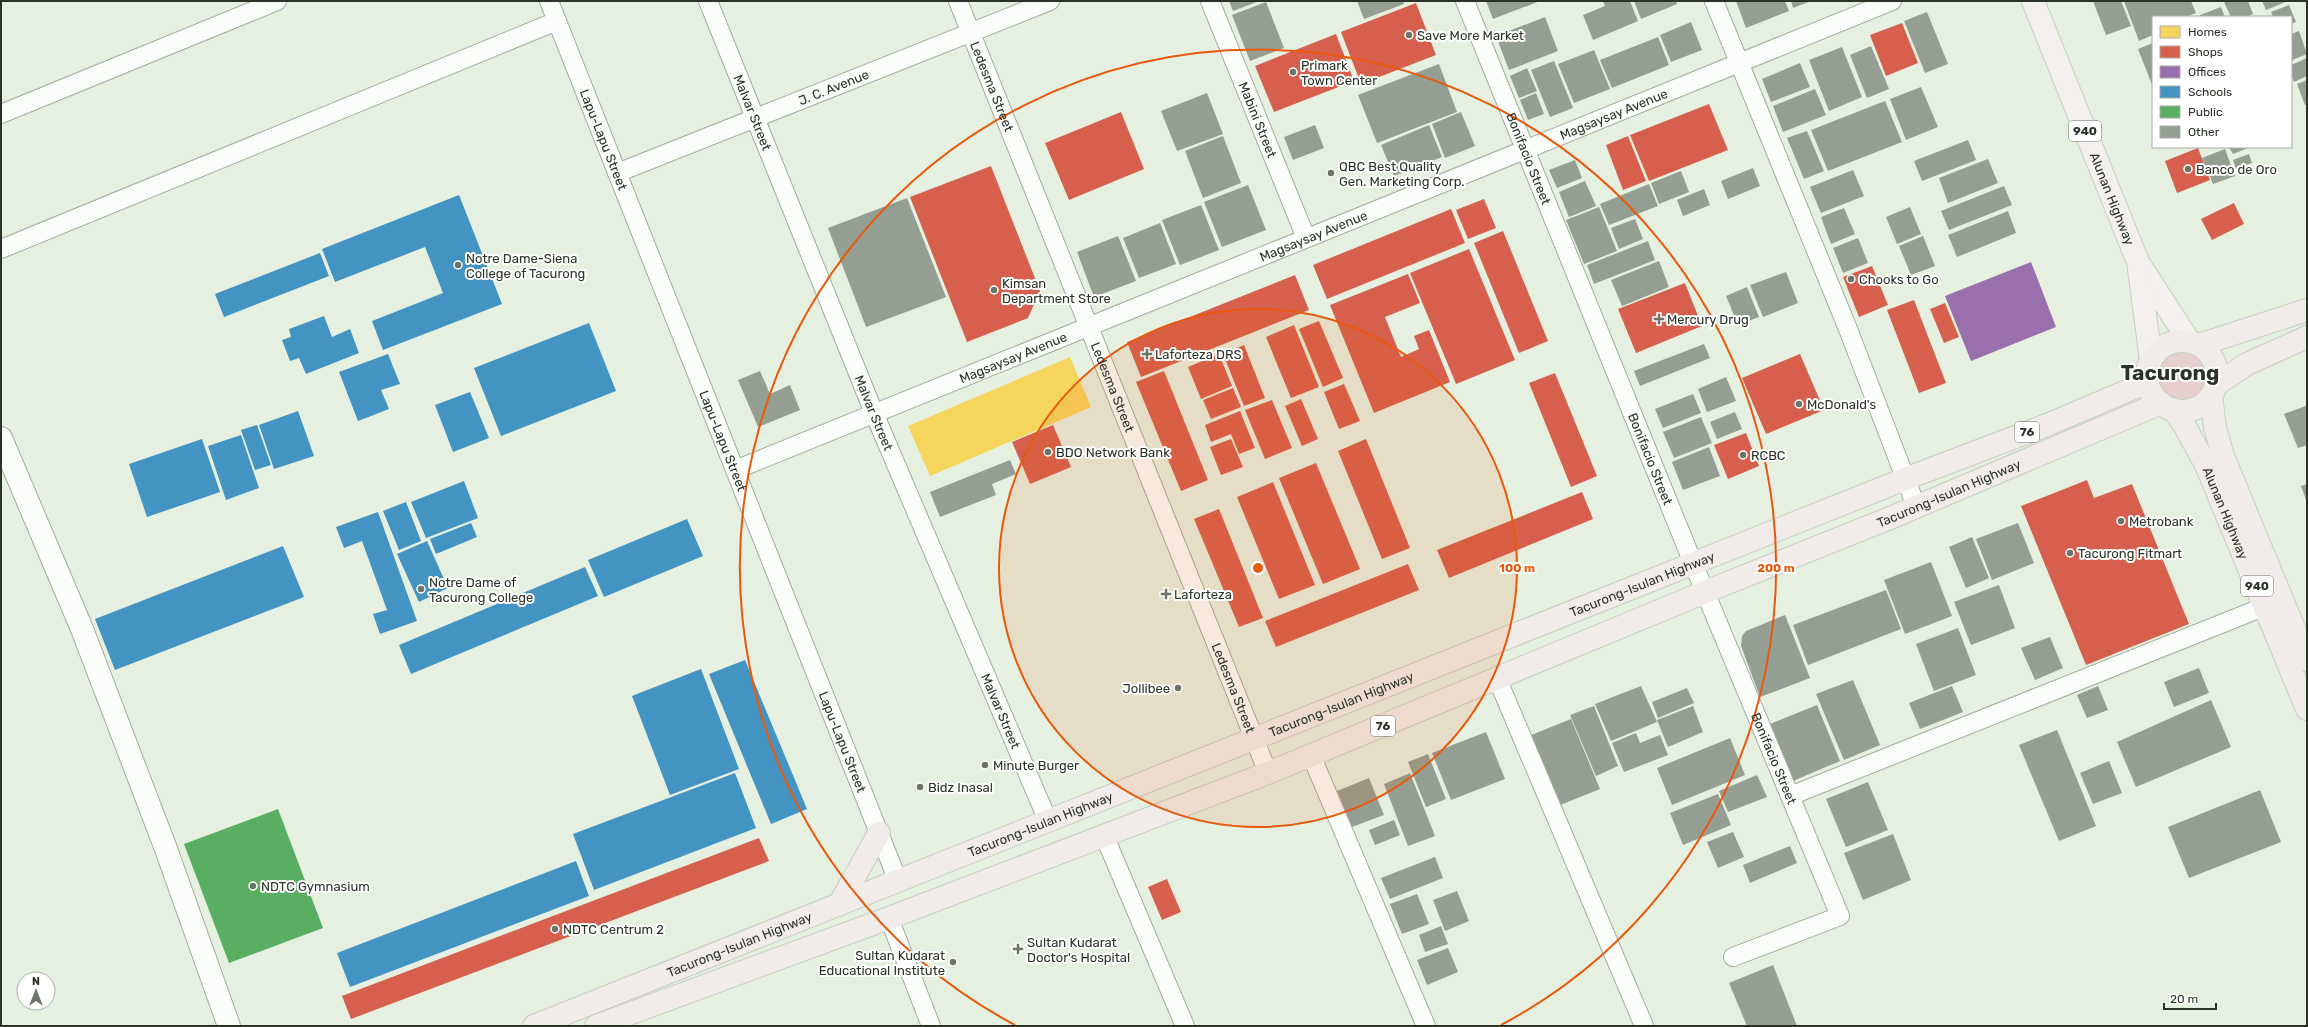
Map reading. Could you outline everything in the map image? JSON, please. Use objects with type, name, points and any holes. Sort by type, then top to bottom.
[{"type":"highway","points":[[2151,360],[2155,353],[2167,344],[2174,342],[2194,343],[2307,310]]},
{"type":"highway","points":[[2167,406],[2194,409],[2214,390],[2247,364],[2307,337]]},
{"type":"highway","name":"940","points":[[2194,343],[2205,349],[2215,362],[2218,377],[2214,390]]},
{"type":"highway","name":"940","points":[[2151,360],[2147,371],[2148,382],[2152,394],[2167,406]]},
{"type":"highway","name":"Tacurong-Isulan Highway","points":[[534,1026],[1693,563],[1905,479],[2047,425],[2148,382]]},
{"type":"highway","name":"Alunan Highway","points":[[2214,390],[2215,427],[2223,456],[2307,660]]},
{"type":"highway","name":"Tacurong-Isulan Highway","points":[[596,1026],[889,918],[1268,773],[1705,592],[2167,406]]},
{"type":"highway","name":"Alunan Highway","points":[[2167,406],[2183,423],[2206,465],[2266,606],[2307,709]]},
{"type":"highway","points":[[839,905],[880,833]]},
{"type":"main road","name":"Alunan Highway","points":[[2033,1],[2138,262],[2194,343]]},
{"type":"main road","name":"Alunan Highway","points":[[2138,262],[2151,360]]},
{"type":"street","points":[[1,114],[277,1]]},
{"type":"street","name":"Lapu-Lapu Street","points":[[549,1],[898,881]]},
{"type":"street","name":"Malvar Street","points":[[708,1],[874,413],[1048,821]]},
{"type":"street","name":"Ledesma Street","points":[[958,1],[1268,773]]},
{"type":"street","name":"J. C. Avenue","points":[[617,173],[1050,1]]},
{"type":"street","name":"Mabini Street","points":[[1210,1],[1306,238]]},
{"type":"street","name":"Bonifacio Street","points":[[1465,1],[1693,563],[1840,916],[1733,957]]},
{"type":"street","points":[[1714,1],[1848,329],[1916,506]]},
{"type":"street","name":"Magsaysay Avenue","points":[[735,470],[1892,1]]},
{"type":"street","points":[[1,249],[557,22]]},
{"type":"street","points":[[1,438],[82,629],[166,849],[229,1026]]},
{"type":"street","points":[[1790,796],[2266,606]]},
{"type":"street","points":[[1497,678],[1644,1026]]},
{"type":"street","points":[[1311,755],[1426,1026]]},
{"type":"street","points":[[1104,835],[1185,1026]]},
{"type":"street","points":[[889,918],[931,1026]]},
{"type":"shaded area","points":[[2183,350],[2192,352],[2203,361],[2208,375],[2206,384],[2197,395],[2183,400],[2174,398],[2163,389],[2158,375],[2160,366],[2169,355]]},
{"type":"building: Homes","points":[[1070,357],[1091,407],[930,476],[908,426]]},
{"type":"building: Shops","points":[[1416,3],[1436,55],[1361,84],[1341,32]]},
{"type":"building: Shops","points":[[1902,23],[1918,63],[1886,76],[1870,35]]},
{"type":"building: Shops","points":[[1336,34],[1354,81],[1274,112],[1255,66]]},
{"type":"building: Shops","points":[[1709,104],[1728,150],[1649,181],[1630,135]]},
{"type":"building: Shops","points":[[1121,112],[1144,169],[1069,200],[1045,143]]},
{"type":"building: Shops","points":[[1628,136],[1646,181],[1623,190],[1606,145]]},
{"type":"building: Shops","points":[[2198,148],[2210,180],[2177,193],[2165,161]]},
{"type":"building: Shops","points":[[991,166],[1040,291],[1028,318],[967,342],[910,197]]},
{"type":"building: Shops","points":[[1484,199],[1496,228],[1468,239],[1456,210]]},
{"type":"building: Shops","points":[[2234,203],[2244,224],[2212,240],[2201,219]]},
{"type":"building: Shops","points":[[1451,209],[1465,243],[1327,299],[1313,265]]},
{"type":"building: Shops","points":[[1503,231],[1548,341],[1519,353],[1474,243]]},
{"type":"building: Shops","points":[[1469,249],[1515,360],[1456,384],[1410,273]]},
{"type":"building: Shops","points":[[1872,266],[1888,305],[1859,317],[1843,277]]},
{"type":"building: Shops","points":[[1408,274],[1420,303],[1385,317],[1401,357],[1419,349],[1414,336],[1429,330],[1450,382],[1374,413],[1330,305]]},
{"type":"building: Shops","points":[[1295,275],[1309,310],[1141,377],[1127,342]]},
{"type":"building: Shops","points":[[1685,283],[1702,326],[1636,353],[1618,309]]},
{"type":"building: Shops","points":[[1914,300],[1946,383],[1919,393],[1887,310]]},
{"type":"building: Shops","points":[[1945,303],[1959,337],[1944,343],[1930,309]]},
{"type":"building: Shops","points":[[1319,321],[1343,378],[1323,387],[1299,329]]},
{"type":"building: Shops","points":[[1294,325],[1319,387],[1291,398],[1266,337]]},
{"type":"building: Shops","points":[[1244,345],[1265,398],[1244,406],[1223,354]]},
{"type":"building: Shops","points":[[1219,354],[1232,386],[1201,399],[1188,367]]},
{"type":"building: Shops","points":[[1800,354],[1824,410],[1766,434],[1742,378]]},
{"type":"building: Shops","points":[[1164,371],[1208,480],[1181,491],[1136,382]]},
{"type":"building: Shops","points":[[1555,373],[1597,476],[1571,487],[1529,383]]},
{"type":"building: Shops","points":[[1344,384],[1360,421],[1339,429],[1324,392]]},
{"type":"building: Shops","points":[[1233,388],[1241,407],[1211,419],[1203,400]]},
{"type":"building: Shops","points":[[1301,399],[1318,439],[1302,446],[1285,406]]},
{"type":"building: Shops","points":[[1272,400],[1292,448],[1265,459],[1245,410]]},
{"type":"building: Shops","points":[[1240,411],[1255,448],[1239,454],[1231,434],[1211,442],[1205,425]]},
{"type":"building: Shops","points":[[1053,425],[1071,467],[1030,484],[1012,442]]},
{"type":"building: Shops","points":[[1746,433],[1759,466],[1728,479],[1714,445]]},
{"type":"building: Shops","points":[[1231,439],[1243,467],[1221,475],[1210,447]]},
{"type":"building: Shops","points":[[1366,439],[1410,548],[1382,559],[1338,451]]},
{"type":"building: Shops","points":[[1316,463],[1360,569],[1323,584],[1279,478]]},
{"type":"building: Shops","points":[[2087,480],[2094,498],[2132,484],[2189,624],[2086,665],[2021,506]]},
{"type":"building: Shops","points":[[1273,482],[1315,585],[1279,599],[1237,497]]},
{"type":"building: Shops","points":[[1582,492],[1593,519],[1449,578],[1437,550]]},
{"type":"building: Shops","points":[[1219,509],[1263,618],[1239,627],[1194,519]]},
{"type":"building: Shops","points":[[1408,564],[1419,590],[1276,647],[1265,621]]},
{"type":"building: Shops","name":"NDTC Centrum 2","points":[[759,838],[769,861],[351,1019],[342,996]]},
{"type":"building: Shops","points":[[1167,879],[1181,912],[1162,920],[1148,887]]},
{"type":"building: Offices","points":[[2031,262],[2056,327],[1971,361],[1945,296]]},
{"type":"building: Schools","points":[[459,195],[502,304],[383,350],[372,321],[443,293],[425,247],[335,282],[322,249]]},
{"type":"building: Schools","points":[[320,253],[329,276],[224,317],[215,294]]},
{"type":"building: Schools","points":[[324,316],[332,337],[350,329],[359,353],[306,374],[299,358],[290,361],[282,340],[291,337],[289,329]]},
{"type":"building: Schools","points":[[589,323],[616,391],[501,436],[474,368]]},
{"type":"building: Schools","points":[[388,354],[400,384],[381,390],[389,409],[358,421],[339,372]]},
{"type":"building: Schools","points":[[470,392],[489,438],[453,452],[435,405]]},
{"type":"building: Schools","points":[[298,411],[314,456],[274,469],[259,425]]},
{"type":"building: Schools","points":[[257,425],[271,465],[255,470],[241,430]]},
{"type":"building: Schools","points":[[241,435],[259,488],[226,500],[208,446]]},
{"type":"building: Schools","points":[[202,439],[220,492],[147,517],[129,464]]},
{"type":"building: Schools","points":[[464,481],[478,518],[426,538],[411,502]]},
{"type":"building: Schools","points":[[406,502],[421,541],[399,550],[383,511]]},
{"type":"building: Schools","points":[[378,512],[417,621],[380,634],[373,614],[387,610],[362,541],[344,548],[336,527]]},
{"type":"building: Schools","points":[[687,519],[703,556],[604,597],[588,560]]},
{"type":"building: Schools","points":[[471,523],[477,537],[436,554],[430,539]]},
{"type":"building: Schools","points":[[427,541],[448,588],[419,602],[397,554]]},
{"type":"building: Schools","points":[[283,546],[304,597],[115,670],[95,619]]},
{"type":"building: Schools","points":[[585,567],[598,596],[411,674],[399,645]]},
{"type":"building: Schools","points":[[745,660],[807,809],[771,824],[709,674]]},
{"type":"building: Schools","points":[[701,669],[739,769],[670,795],[632,696]]},
{"type":"building: Schools","points":[[735,773],[756,828],[594,890],[573,834]]},
{"type":"building: Schools","points":[[576,861],[589,896],[350,987],[337,953]]},
{"type":"building: Public","name":"NDTC Gymnasium","points":[[278,809],[323,928],[229,963],[184,844]]},
{"type":"building: Other","points":[[1229,1],[1259,1],[1233,11]]},
{"type":"building: Other","points":[[1357,1],[1403,1],[1404,4],[1364,19]]},
{"type":"building: Other","points":[[1486,1],[1540,1],[1493,19]]},
{"type":"building: Other","points":[[1603,1],[1630,1],[1638,21],[1593,40],[1583,15],[1605,6]]},
{"type":"building: Other","points":[[1634,1],[1676,1],[1677,4],[1641,19]]},
{"type":"building: Other","points":[[1736,1],[1785,1],[1789,11],[1746,28]]},
{"type":"building: Other","points":[[1791,1],[1811,1],[1793,8]]},
{"type":"building: Other","points":[[2093,1],[2121,1],[2131,26],[2106,35]]},
{"type":"building: Other","points":[[2124,1],[2191,1],[2196,13],[2188,16],[2152,16],[2152,35],[2139,41]]},
{"type":"building: Other","points":[[2248,1],[2253,14],[2248,16],[2231,16],[2224,2]]},
{"type":"building: Other","points":[[2262,1],[2288,1],[2266,10]]},
{"type":"building: Other","points":[[1266,2],[1284,48],[1250,61],[1232,15]]},
{"type":"building: Other","points":[[2289,5],[2296,22],[2292,24],[2292,16],[2273,16],[2271,12]]},
{"type":"building: Other","points":[[2221,7],[2225,16],[2200,16]]},
{"type":"building: Other","points":[[1927,12],[1948,64],[1925,73],[1904,21]]},
{"type":"building: Other","points":[[1545,17],[1558,51],[1509,70],[1496,36]]},
{"type":"building: Other","points":[[1691,22],[1702,50],[1671,62],[1660,35]]},
{"type":"building: Other","points":[[2299,31],[2307,54],[2292,60],[2292,34]]},
{"type":"building: Other","points":[[1658,37],[1669,65],[1612,88],[1600,60]]},
{"type":"building: Other","points":[[2152,43],[2152,84],[2138,49]]},
{"type":"building: Other","points":[[1871,46],[1889,89],[1867,98],[1850,55]]},
{"type":"building: Other","points":[[1842,47],[1862,97],[1829,111],[1809,60]]},
{"type":"building: Other","points":[[1594,50],[1610,89],[1574,103],[1558,64]]},
{"type":"building: Other","points":[[2307,58],[2307,76],[2294,82],[2292,77],[2292,65]]},
{"type":"building: Other","points":[[1554,61],[1573,108],[1550,117],[1531,70]]},
{"type":"building: Other","points":[[1800,63],[1810,87],[1771,102],[1762,79]]},
{"type":"building: Other","points":[[1439,64],[1457,112],[1377,143],[1358,95]]},
{"type":"building: Other","points":[[1527,68],[1537,91],[1519,98],[1510,76]]},
{"type":"building: Other","points":[[2307,80],[2307,104],[2305,105],[2297,84]]},
{"type":"building: Other","points":[[1921,87],[1938,127],[1906,140],[1890,99]]},
{"type":"building: Other","points":[[1815,89],[1826,115],[1783,132],[1773,106]]},
{"type":"building: Other","points":[[1207,93],[1223,134],[1177,151],[1161,111]]},
{"type":"building: Other","points":[[1536,93],[1544,114],[1528,120],[1520,100]]},
{"type":"building: Other","points":[[1885,101],[1902,142],[1828,171],[1811,130]]},
{"type":"building: Other","points":[[1461,112],[1475,146],[1445,158],[1432,124]]},
{"type":"building: Other","points":[[1315,125],[1324,148],[1293,160],[1284,137]]},
{"type":"building: Other","points":[[1429,125],[1442,157],[1394,176],[1381,145]]},
{"type":"building: Other","points":[[1807,131],[1824,171],[1804,179],[1787,138]]},
{"type":"building: Other","points":[[1223,136],[1241,183],[1203,198],[1185,151]]},
{"type":"building: Other","points":[[1968,140],[1976,160],[1922,181],[1914,161]]},
{"type":"building: Other","points":[[2230,148],[2248,148],[2233,154]]},
{"type":"building: Other","points":[[2225,149],[2235,176],[2213,184],[2202,158]]},
{"type":"building: Other","points":[[2249,154],[2252,163],[2236,169],[2233,160]]},
{"type":"building: Other","points":[[1988,159],[1998,183],[1948,203],[1939,178]]},
{"type":"building: Other","points":[[1575,160],[1582,178],[1557,188],[1549,170]]},
{"type":"building: Other","points":[[1753,168],[1760,186],[1728,199],[1721,181]]},
{"type":"building: Other","points":[[1853,170],[1864,196],[1821,213],[1810,187]]},
{"type":"building: Other","points":[[1681,171],[1689,192],[1659,204],[1651,183]]},
{"type":"building: Other","points":[[1585,181],[1596,206],[1569,217],[1559,192]]},
{"type":"building: Other","points":[[1649,184],[1658,206],[1609,225],[1600,204]]},
{"type":"building: Other","points":[[1248,185],[1266,230],[1222,247],[1204,202]]},
{"type":"building: Other","points":[[2004,186],[2012,205],[1949,230],[1941,211]]},
{"type":"building: Other","points":[[1704,189],[1710,205],[1683,216],[1677,200]]},
{"type":"building: Other","points":[[907,198],[946,297],[866,327],[828,228]]},
{"type":"building: Other","points":[[1201,205],[1219,250],[1180,265],[1162,220]]},
{"type":"building: Other","points":[[1599,207],[1617,251],[1584,264],[1566,220]]},
{"type":"building: Other","points":[[1910,207],[1921,234],[1897,244],[1886,217]]},
{"type":"building: Other","points":[[1844,208],[1855,234],[1831,244],[1821,217]]},
{"type":"building: Other","points":[[2008,211],[2016,233],[1957,257],[1948,235]]},
{"type":"building: Other","points":[[1635,219],[1643,239],[1619,249],[1611,228]]},
{"type":"building: Other","points":[[1160,223],[1176,264],[1139,278],[1123,238]]},
{"type":"building: Other","points":[[1118,236],[1136,281],[1094,297],[1077,252]]},
{"type":"building: Other","points":[[1923,236],[1935,266],[1911,275],[1899,246]]},
{"type":"building: Other","points":[[1858,238],[1868,263],[1843,273],[1833,248]]},
{"type":"building: Other","points":[[1648,241],[1655,260],[1594,284],[1587,265]]},
{"type":"building: Other","points":[[1659,261],[1669,287],[1622,306],[1611,280]]},
{"type":"building: Other","points":[[1786,272],[1798,303],[1763,317],[1750,285]]},
{"type":"building: Other","points":[[1747,287],[1759,317],[1738,325],[1726,296]]},
{"type":"building: Other","points":[[1704,344],[1710,358],[1640,386],[1634,371]]},
{"type":"building: Other","points":[[760,371],[770,394],[790,385],[800,410],[758,427],[738,380]]},
{"type":"building: Other","points":[[1726,377],[1736,401],[1707,412],[1698,389]]},
{"type":"building: Other","points":[[1693,394],[1701,413],[1663,428],[1655,409]]},
{"type":"building: Other","points":[[2306,406],[2307,445],[2298,448],[2284,414]]},
{"type":"building: Other","points":[[1735,412],[1742,429],[1717,439],[1710,422]]},
{"type":"building: Other","points":[[1701,417],[1712,443],[1674,458],[1663,432]]},
{"type":"building: Other","points":[[1709,447],[1720,476],[1683,490],[1672,462]]},
{"type":"building: Other","points":[[1010,460],[1016,474],[992,484],[996,495],[940,517],[930,492]]},
{"type":"building: Other","points":[[2307,484],[2307,502],[2301,486]]},
{"type":"building: Other","points":[[2018,523],[2034,563],[1992,580],[1976,539]]},
{"type":"building: Other","points":[[1972,537],[1989,578],[1966,588],[1949,547]]},
{"type":"building: Other","points":[[1931,562],[1952,616],[1905,634],[1884,580]]},
{"type":"building: Other","points":[[1999,585],[2015,628],[1971,645],[1954,602]]},
{"type":"building: Other","points":[[1886,590],[1901,629],[1808,665],[1793,625]]},
{"type":"building: Other","points":[[1785,615],[1810,678],[1760,697],[1741,646],[1742,636],[1746,631]]},
{"type":"building: Other","points":[[1958,628],[1976,675],[1934,691],[1916,644]]},
{"type":"building: Other","points":[[2050,637],[2063,668],[2035,680],[2021,648]]},
{"type":"building: Other","points":[[2199,668],[2209,693],[2174,707],[2164,682]]},
{"type":"building: Other","points":[[1853,680],[1880,745],[1844,760],[1816,694]]},
{"type":"building: Other","points":[[1641,686],[1657,722],[1611,741],[1595,704]]},
{"type":"building: Other","points":[[1952,686],[1963,712],[1920,729],[1909,703]]},
{"type":"building: Other","points":[[2098,686],[2108,710],[2087,718],[2077,695]]},
{"type":"building: Other","points":[[1687,688],[1694,703],[1658,718],[1652,702]]},
{"type":"building: Other","points":[[2211,700],[2231,747],[2136,787],[2117,742]]},
{"type":"building: Other","points":[[1817,705],[1840,761],[1793,781],[1770,724]]},
{"type":"building: Other","points":[[1594,706],[1618,766],[1596,776],[1570,715]]},
{"type":"building: Other","points":[[1693,706],[1703,732],[1668,747],[1657,720]]},
{"type":"building: Other","points":[[1571,719],[1600,789],[1558,806],[1529,736]]},
{"type":"building: Other","points":[[2057,730],[2096,826],[2059,841],[2019,745]]},
{"type":"building: Other","points":[[1486,732],[1505,779],[1451,800],[1432,753]]},
{"type":"building: Other","points":[[1636,733],[1640,743],[1660,735],[1668,755],[1624,772],[1612,743]]},
{"type":"building: Other","points":[[1730,738],[1745,775],[1672,805],[1657,768]]},
{"type":"building: Other","points":[[1428,754],[1446,799],[1426,807],[1408,762]]},
{"type":"building: Other","points":[[2109,761],[2122,793],[2093,804],[2080,773]]},
{"type":"building: Other","points":[[1410,773],[1435,836],[1408,846],[1384,784]]},
{"type":"building: Other","points":[[1757,775],[1767,797],[1728,812],[1719,791]]},
{"type":"building: Other","points":[[1369,778],[1384,815],[1352,827],[1337,791]]},
{"type":"building: Other","points":[[1868,782],[1888,830],[1846,847],[1826,799]]},
{"type":"building: Other","points":[[2260,790],[2281,842],[2189,878],[2168,827]]},
{"type":"building: Other","points":[[1718,794],[1731,825],[1683,845],[1670,813]]},
{"type":"building: Other","points":[[1394,820],[1400,835],[1375,845],[1369,830]]},
{"type":"building: Other","points":[[1733,832],[1744,857],[1718,868],[1707,842]]},
{"type":"building: Other","points":[[1893,834],[1911,880],[1863,900],[1844,853]]},
{"type":"building: Other","points":[[1790,846],[1797,863],[1750,883],[1743,865]]},
{"type":"building: Other","points":[[1435,857],[1443,878],[1390,899],[1381,878]]},
{"type":"building: Other","points":[[1457,891],[1469,921],[1445,931],[1433,900]]},
{"type":"building: Other","points":[[1417,894],[1429,924],[1402,934],[1390,904]]},
{"type":"building: Other","points":[[1441,926],[1448,944],[1425,952],[1419,935]]},
{"type":"building: Other","points":[[1448,948],[1458,972],[1427,985],[1417,960]]},
{"type":"building: Other","points":[[1773,965],[1797,1026],[1747,1026],[1729,983]]},
{"type":"place","name":"Save More Market","points":[[1409,35]]},
{"type":"place","name":"Primark Town Center","points":[[1293,72]]},
{"type":"place","name":"Banco de Oro","points":[[2188,169]]},
{"type":"place","name":"QBC Best Quality Gen. Marketing Corp.","points":[[1331,173]]},
{"type":"place","name":"Notre Dame-Siena College of Tacurong","points":[[458,265]]},
{"type":"place","name":"Chooks to Go","points":[[1851,279]]},
{"type":"place","name":"Kimsan Department Store","points":[[994,290]]},
{"type":"place","name":"Mercury Drug","points":[[1659,319]]},
{"type":"place","name":"Laforteza DRS","points":[[1147,354]]},
{"type":"place","name":"McDonald's","points":[[1799,404]]},
{"type":"place","name":"BDO Network Bank","points":[[1048,452]]},
{"type":"place","name":"RCBC","points":[[1743,455]]},
{"type":"place","name":"Metrobank","points":[[2121,521]]},
{"type":"place","name":"Tacurong Fitmart","points":[[2070,553]]},
{"type":"place","name":"Notre Dame of Tacurong College","points":[[421,589]]},
{"type":"place","name":"Laforteza","points":[[1166,594]]},
{"type":"place","name":"Jollibee","points":[[1178,688]]},
{"type":"place","name":"Minute Burger","points":[[985,765]]},
{"type":"place","name":"Bidz Inasal","points":[[920,787]]},
{"type":"place","name":"NDTC Gymnasium","points":[[253,886]]},
{"type":"place","name":"NDTC Centrum 2","points":[[555,929]]},
{"type":"place","name":"Sultan Kudarat Doctor's Hospital","points":[[1018,949]]},
{"type":"place","name":"Sultan Kudarat Educational Institute","points":[[953,962]]},
{"type":"district","name":"Tacurong","points":[[2170,372]]}]
